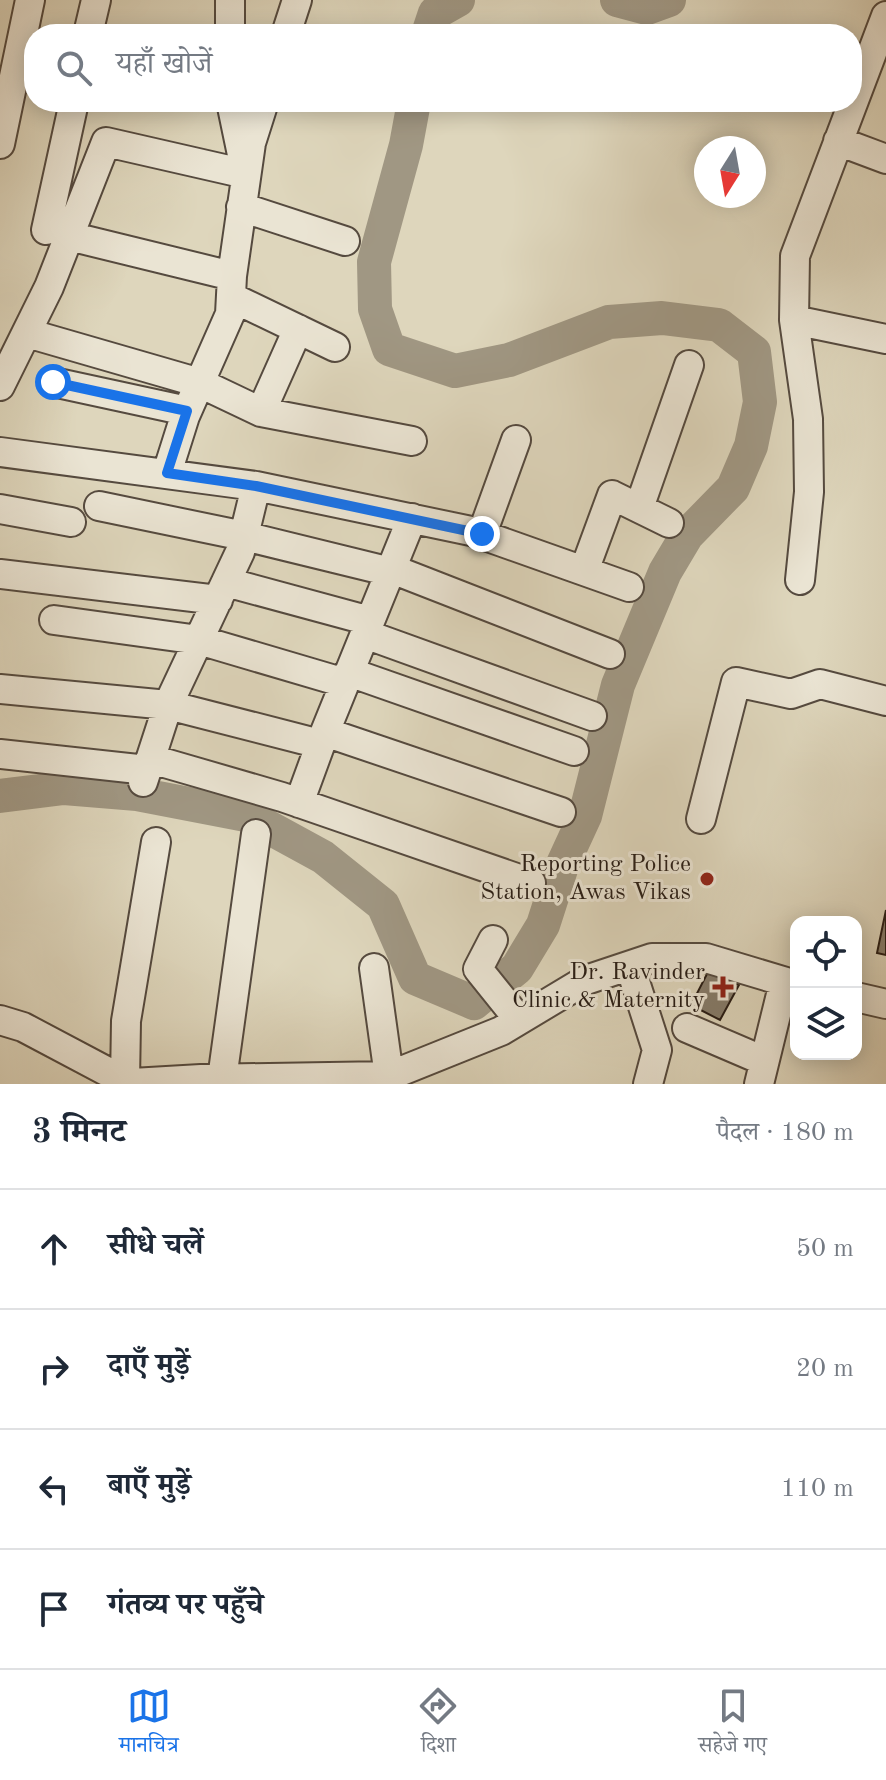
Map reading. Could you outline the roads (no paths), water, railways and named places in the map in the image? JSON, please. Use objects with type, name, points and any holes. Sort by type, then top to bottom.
[{"type":"street","points":[[25,24],[30,0]]},
{"type":"street","points":[[90,24],[96,0]]},
{"type":"street","points":[[230,0],[230,24]]},
{"type":"street","points":[[289,24],[297,0]]},
{"type":"street","points":[[862,78],[886,16]]},
{"type":"street","points":[[0,144],[24,29]]},
{"type":"street","points":[[0,386],[49,287],[73,112]]},
{"type":"street","points":[[233,112],[246,174]]},
{"type":"street","points":[[167,473],[187,411],[230,314],[246,174],[261,112]]},
{"type":"street","points":[[800,580],[809,492],[808,419],[794,320],[795,256],[849,112]]},
{"type":"street","points":[[838,141],[886,159]]},
{"type":"street","points":[[58,233],[106,142],[246,174]]},
{"type":"street","points":[[241,207],[345,241]]},
{"type":"street","points":[[58,233],[231,286],[298,329],[335,347]]},
{"type":"street","points":[[794,320],[886,339]]},
{"type":"street","points":[[261,412],[298,329]]},
{"type":"street","points":[[27,333],[200,383],[261,412],[412,441]]},
{"type":"street","points":[[639,508],[689,365]]},
{"type":"street","points":[[53,382],[187,411]]},
{"type":"street","points":[[482,534],[516,440]]},
{"type":"street","points":[[0,452],[256,486],[412,518],[482,534],[629,587]]},
{"type":"street","points":[[147,770],[168,705],[240,552],[256,486]]},
{"type":"street","points":[[584,571],[612,495],[669,523]]},
{"type":"street","points":[[99,506],[391,571],[610,654]]},
{"type":"street","points":[[0,509],[71,522]]},
{"type":"street","points":[[299,803],[322,738],[412,518]]},
{"type":"street","points":[[0,574],[222,591],[368,627],[592,716]]},
{"type":"street","points":[[54,620],[199,640],[347,678],[574,751]]},
{"type":"street","points":[[701,819],[736,682],[791,694],[820,684],[886,701]]},
{"type":"street","points":[[0,689],[168,705],[322,738],[561,812]]},
{"type":"street","points":[[0,754],[147,770],[299,803],[531,883]]},
{"type":"street","points":[[208,1081],[256,834]]},
{"type":"street","points":[[120,1083],[126,1021],[156,842]]},
{"type":"street","points":[[493,940],[478,969],[511,1012]]},
{"type":"street","points":[[0,1020],[23,1027],[120,1083],[389,1076],[501,1031],[511,1012],[586,980],[652,958],[706,958],[790,983],[762,1072],[687,1028]]},
{"type":"street","points":[[630,966],[657,1050],[648,1084]]},
{"type":"street","points":[[374,968],[389,1076]]},
{"type":"street","points":[[862,998],[886,1004]]},
{"type":"waterway","points":[[431,24],[435,13],[458,0]]},
{"type":"waterway","points":[[617,0],[647,8],[669,0]]},
{"type":"waterway","points":[[0,796],[64,788],[137,794],[246,815],[323,857],[383,905],[415,978],[474,1003],[517,968],[543,925],[562,866],[585,816],[618,685],[665,572],[687,535],[733,488],[751,446],[760,402],[754,352],[719,325],[662,318],[609,322],[509,360],[455,371],[389,349],[375,309],[374,262],[412,112]]},
{"type":"place","name":"Reporting Police Station, Awas Vikas","points":[[707,879]]},
{"type":"place","name":"Dr. Ravinder Clinic & Maternity","points":[[723,987]]}]
